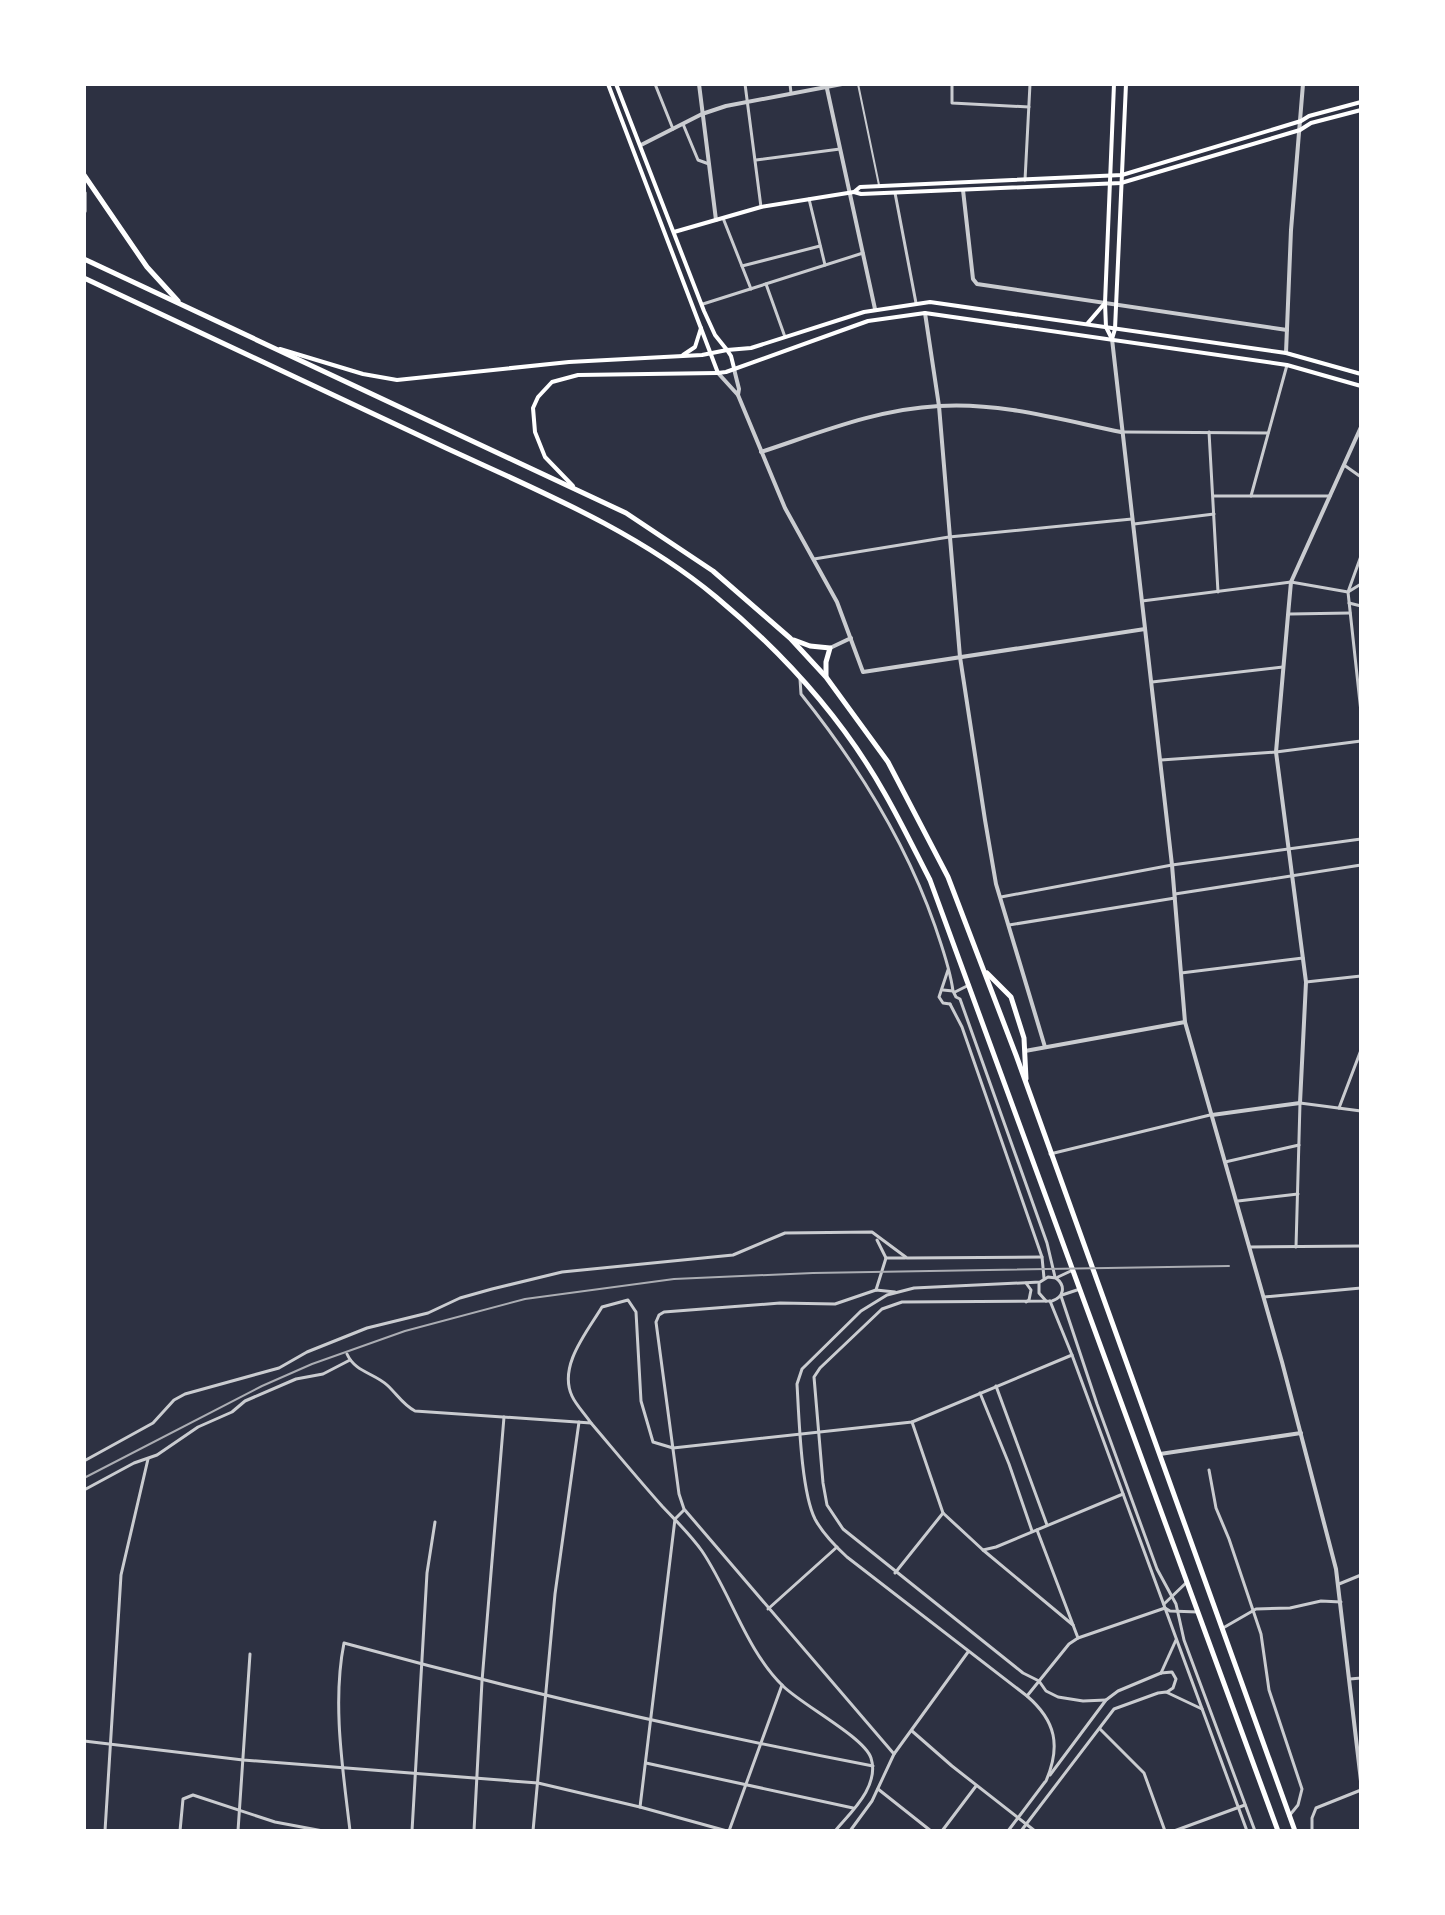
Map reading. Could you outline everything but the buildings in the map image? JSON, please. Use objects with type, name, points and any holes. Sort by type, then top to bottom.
[{"type":"highway","points":[[84,175],[147,267],[181,304]]},
{"type":"highway","points":[[84,193],[84,211]]},
{"type":"highway","points":[[84,259],[626,513],[713,571],[790,638],[826,677],[888,762],[948,877],[1026,1084],[1295,1831]]},
{"type":"highway","points":[[84,279],[591,515],[674,565],[749,626],[800,679],[856,747],[895,811],[930,880],[1278,1831]]},
{"type":"highway","points":[[790,638],[810,646],[830,648],[826,677]]},
{"type":"highway","points":[[984,971],[1011,997],[1024,1038],[1026,1084]]},
{"type":"main road","points":[[608,84],[718,373]]},
{"type":"main road","points":[[616,84],[702,305],[734,368]]},
{"type":"main road","points":[[1112,339],[1106,327],[1105,303],[1114,84]]},
{"type":"main road","points":[[1112,339],[1115,329],[1126,84]]},
{"type":"main road","points":[[852,192],[860,187],[1122,175],[1361,102]]},
{"type":"main road","points":[[674,232],[761,207],[852,192],[895,193],[1121,183],[1361,110]]},
{"type":"main road","points":[[634,148],[641,145]]},
{"type":"main road","points":[[274,347],[363,374],[397,380],[569,362],[712,354],[751,348],[875,309],[935,302],[1286,353],[1361,374]]},
{"type":"main road","points":[[1087,324],[1105,303]]},
{"type":"main road","points":[[573,486],[545,457],[535,432],[533,408],[538,397],[552,382],[578,375],[718,373],[868,321],[925,313],[1287,365],[1361,386]]},
{"type":"main road","points":[[680,357],[695,347],[702,326]]},
{"type":"street","points":[[655,84],[673,129]]},
{"type":"street","points":[[699,84],[716,220]]},
{"type":"street","points":[[745,84],[761,207]]},
{"type":"street","points":[[790,84],[791,93]]},
{"type":"street","points":[[641,145],[702,114],[748,101],[842,84]]},
{"type":"street","points":[[858,84],[880,186]]},
{"type":"street","points":[[952,84],[952,103],[1029,107]]},
{"type":"street","points":[[1025,180],[1030,84]]},
{"type":"street","points":[[1286,353],[1291,230],[1303,84]]},
{"type":"street","points":[[826,86],[852,192],[875,309]]},
{"type":"street","points":[[683,124],[698,160],[709,164]]},
{"type":"street","points":[[755,160],[840,149]]},
{"type":"street","points":[[963,190],[974,282],[1287,330]]},
{"type":"street","points":[[895,193],[916,303]]},
{"type":"street","points":[[809,199],[825,265]]},
{"type":"street","points":[[723,218],[751,289]]},
{"type":"street","points":[[742,266],[820,246]]},
{"type":"street","points":[[702,305],[863,253]]},
{"type":"street","points":[[766,284],[785,337]]},
{"type":"street","points":[[925,313],[939,406],[960,657],[987,833],[1001,897],[1045,1047]]},
{"type":"street","points":[[1112,339],[1161,760],[1185,1022],[1264,1297],[1339,1584],[1361,1781]]},
{"type":"street","points":[[1251,496],[1287,365]]},
{"type":"street","points":[[734,368],[738,395]]},
{"type":"street","points":[[718,373],[738,395],[785,508],[837,602],[863,672],[1145,629]]},
{"type":"street","points":[[761,452],[866,417],[939,406],[1012,410],[1121,432],[1268,433]]},
{"type":"street","points":[[1296,1247],[1306,982],[1276,752],[1291,582],[1361,427]]},
{"type":"street","points":[[1209,432],[1218,592]]},
{"type":"street","points":[[1344,465],[1361,477]]},
{"type":"street","points":[[1213,496],[1330,496]]},
{"type":"street","points":[[814,559],[949,537],[1214,514]]},
{"type":"street","points":[[1361,556],[1348,592],[1361,712]]},
{"type":"street","points":[[1142,601],[1291,582],[1348,592],[1361,584]]},
{"type":"street","points":[[1349,603],[1361,606]]},
{"type":"street","points":[[1288,615],[1350,613]]},
{"type":"street","points":[[830,648],[851,638]]},
{"type":"street","points":[[1152,682],[1283,667]]},
{"type":"street","points":[[800,679],[801,694],[844,751],[886,817],[923,892],[949,968],[954,993],[950,1004],[966,1038],[1042,1257],[1039,1293],[1048,1301],[1072,1355],[1247,1831]]},
{"type":"street","points":[[1161,760],[1276,752],[1361,741]]},
{"type":"street","points":[[886,817],[895,811]]},
{"type":"street","points":[[1001,897],[1172,865],[1361,839]]},
{"type":"street","points":[[1009,925],[1361,865]]},
{"type":"street","points":[[1181,973],[1303,958]]},
{"type":"street","points":[[949,968],[940,1000],[950,1004]]},
{"type":"street","points":[[1306,982],[1361,976]]},
{"type":"street","points":[[954,993],[969,985]]},
{"type":"street","points":[[943,990],[954,993],[960,999],[1047,1243],[1056,1278],[1062,1285],[1061,1296],[1097,1404],[1157,1569],[1178,1610],[1184,1640],[1255,1831]]},
{"type":"street","points":[[1025,1051],[1185,1022]]},
{"type":"street","points":[[1339,1108],[1361,1050]]},
{"type":"street","points":[[1050,1154],[1212,1115],[1300,1103],[1361,1111]]},
{"type":"street","points":[[1225,1162],[1299,1145]]},
{"type":"street","points":[[1237,1201],[1298,1194]]},
{"type":"street","points":[[84,1461],[153,1423],[174,1400],[185,1394],[279,1368],[340,1338],[428,1313],[472,1294],[562,1272],[733,1255],[785,1233],[872,1232],[886,1258],[876,1290]]},
{"type":"street","points":[[875,1237],[907,1258]]},
{"type":"street","points":[[1250,1247],[1361,1246]]},
{"type":"street","points":[[886,1258],[1042,1257]]},
{"type":"street","points":[[1046,1781],[1053,1766],[1055,1743],[1045,1714],[1027,1696],[837,1547],[815,1518],[801,1435],[797,1384],[800,1372],[861,1311],[896,1292],[914,1288],[1026,1283],[1056,1278],[1073,1270]]},
{"type":"street","points":[[1026,1283],[1031,1290],[1026,1302]]},
{"type":"street","points":[[1264,1297],[1361,1288]]},
{"type":"street","points":[[1080,1289],[1048,1301],[902,1302],[882,1309],[814,1377],[827,1505],[843,1529],[1023,1673],[1039,1681],[1046,1691],[1058,1697],[1083,1701],[1106,1700]]},
{"type":"street","points":[[894,1754],[684,1510],[679,1494],[656,1322],[661,1314],[780,1303],[835,1304],[876,1290],[896,1292]]},
{"type":"street","points":[[835,1831],[869,1787],[873,1766],[870,1755],[860,1742],[782,1685],[760,1657],[716,1572],[691,1536],[591,1423],[572,1397],[570,1366],[602,1307],[628,1300],[636,1312],[638,1375],[645,1421],[653,1442],[673,1448],[912,1422],[1072,1355]]},
{"type":"street","points":[[340,1338],[343,1345]]},
{"type":"street","points":[[347,1354],[363,1373],[385,1383],[406,1407],[415,1411],[591,1423]]},
{"type":"street","points":[[84,1490],[134,1463],[148,1459],[198,1427],[232,1412],[245,1401],[296,1379],[323,1374],[350,1360]]},
{"type":"street","points":[[996,1386],[1047,1525]]},
{"type":"street","points":[[980,1393],[1078,1638]]},
{"type":"street","points":[[474,1831],[482,1681],[504,1417]]},
{"type":"street","points":[[533,1831],[555,1594],[579,1422]]},
{"type":"street","points":[[912,1422],[943,1513],[1073,1625]]},
{"type":"street","points":[[1160,1454],[1301,1433]]},
{"type":"street","points":[[105,1831],[121,1575],[148,1459]]},
{"type":"street","points":[[1209,1470],[1216,1508],[1261,1634],[1269,1690],[1302,1789],[1298,1805],[1289,1816]]},
{"type":"street","points":[[983,1550],[1123,1494]]},
{"type":"street","points":[[640,1807],[675,1519],[684,1510]]},
{"type":"street","points":[[895,1573],[943,1513]]},
{"type":"street","points":[[412,1831],[427,1573],[435,1522]]},
{"type":"street","points":[[768,1609],[837,1547]]},
{"type":"street","points":[[1339,1584],[1361,1575]]},
{"type":"street","points":[[1165,1608],[1164,1604],[1187,1582]]},
{"type":"street","points":[[1222,1629],[1253,1611],[1290,1608],[1321,1601],[1341,1602]]},
{"type":"street","points":[[1027,1696],[1069,1644],[1078,1638],[1165,1608],[1198,1612]]},
{"type":"street","points":[[1161,1673],[1177,1638]]},
{"type":"street","points":[[350,1831],[338,1672],[344,1643],[546,1696],[873,1766]]},
{"type":"street","points":[[850,1831],[868,1808],[894,1754],[968,1652]]},
{"type":"street","points":[[238,1831],[250,1654]]},
{"type":"street","points":[[1008,1831],[1106,1700],[1118,1691],[1161,1673],[1172,1672],[1176,1679],[1173,1688],[1114,1709],[1021,1831]]},
{"type":"street","points":[[1350,1679],[1361,1678]]},
{"type":"street","points":[[84,1741],[243,1760],[538,1783],[728,1831],[782,1685]]},
{"type":"street","points":[[1166,1692],[1202,1709]]},
{"type":"street","points":[[1100,1729],[1144,1773],[1165,1831]]},
{"type":"street","points":[[912,1731],[1035,1831]]},
{"type":"street","points":[[646,1763],[854,1808]]},
{"type":"street","points":[[942,1831],[976,1786]]},
{"type":"street","points":[[878,1789],[931,1831]]},
{"type":"street","points":[[1312,1831],[1316,1808],[1361,1790]]},
{"type":"street","points":[[180,1831],[183,1799],[193,1795],[275,1822],[323,1831]]},
{"type":"street","points":[[1174,1831],[1245,1805]]},
{"type":"railway","points":[[84,1478],[262,1386],[312,1364],[405,1331],[525,1299],[674,1279],[813,1273],[1229,1266]]}]
